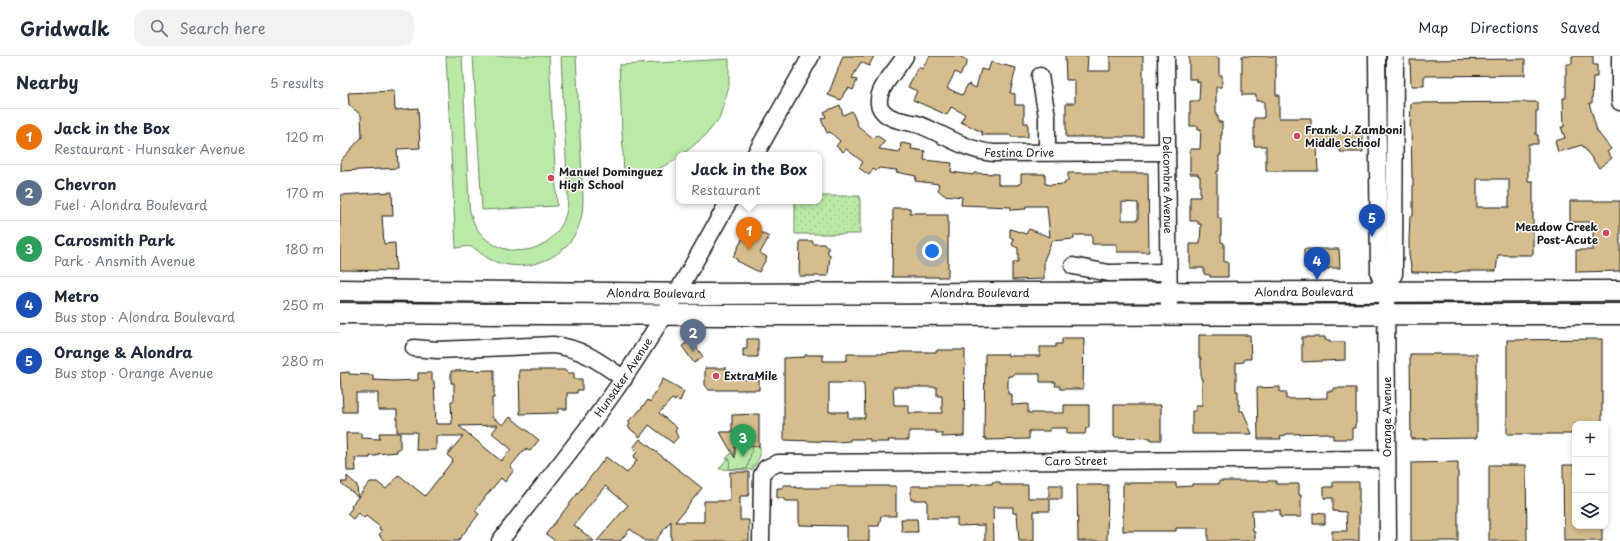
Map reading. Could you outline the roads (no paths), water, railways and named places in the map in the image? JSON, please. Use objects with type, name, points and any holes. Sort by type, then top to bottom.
[{"type":"main road","name":"Alondra Boulevard","points":[[340,290],[676,294],[1620,291]]},
{"type":"main road","points":[[878,294],[878,315]]},
{"type":"main road","name":"Alondra Boulevard","points":[[340,313],[878,315],[1620,314]]},
{"type":"street","points":[[757,152],[812,56]]},
{"type":"street","name":"Festina Drive","points":[[905,56],[899,67],[880,92],[879,104],[881,109],[889,117],[919,124],[975,150],[994,153],[1167,152]]},
{"type":"street","name":"Delcombre Avenue","points":[[1166,56],[1168,315]]},
{"type":"street","name":"Orange Avenue","points":[[1377,56],[1378,274],[1386,292],[1387,315],[1388,541]]},
{"type":"street","name":"Orange Avenue","points":[[1386,292],[1394,274],[1395,56]]},
{"type":"street","points":[[1620,56],[1620,102]]},
{"type":"street","points":[[1040,76],[1047,116],[1047,152]]},
{"type":"street","name":"Hunsaker Avenue","points":[[500,541],[624,379],[676,294],[727,204]]},
{"type":"street","points":[[1073,266],[1108,273],[1168,272]]},
{"type":"street","points":[[414,348],[437,350],[552,345],[567,347],[581,351],[624,379]]},
{"type":"street","name":"Caro Street","points":[[761,541],[761,479],[763,471],[773,464],[782,462],[1387,459]]},
{"type":"place","name":"Frank J. Zamboni Middle School","points":[[1297,136]]},
{"type":"place","name":"Manuel Dominguez High School","points":[[551,178]]},
{"type":"place","name":"Meadow Creek Post-Acute","points":[[1606,233]]},
{"type":"place","name":"Orange & Alondra","points":[[1372,237]]},
{"type":"place","name":"Jack in the Box","points":[[749,250]]},
{"type":"place","name":"Metro","points":[[1317,280]]},
{"type":"place","name":"Chevron","points":[[693,352]]},
{"type":"place","name":"ExtraMile","points":[[716,376]]},
{"type":"place","name":"Carosmith Park","points":[[743,457]]}]
